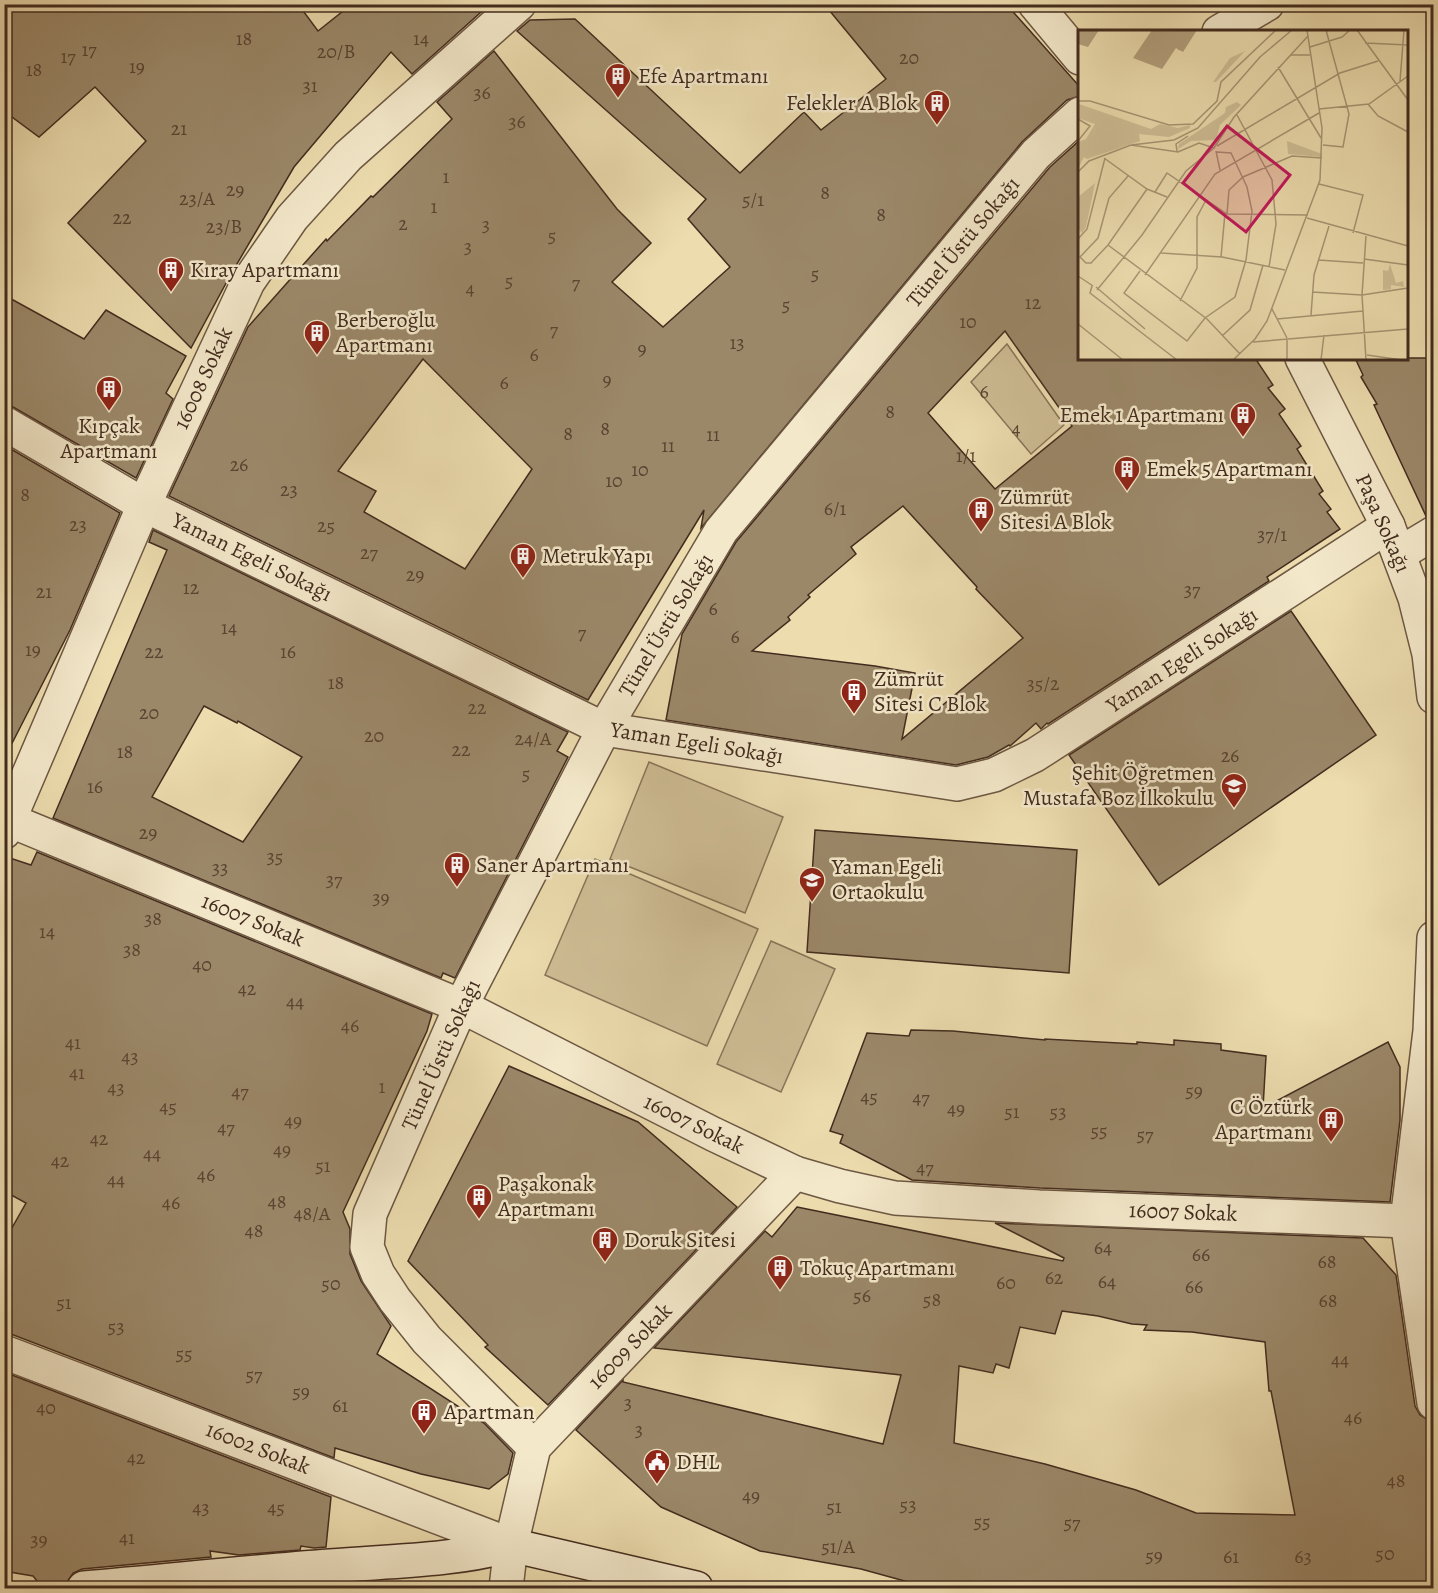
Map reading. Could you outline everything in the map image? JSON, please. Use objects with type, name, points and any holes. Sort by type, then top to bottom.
[{"type":"street","name":"16008 Sokak","points":[[6,823],[144,505],[248,282],[292,218],[348,156],[519,4]]},
{"type":"street","points":[[1035,4],[1078,55]]},
{"type":"street","points":[[1222,30],[1267,4]]},
{"type":"street","name":"Tünel Üstü Sokağı","points":[[534,1447],[427,1340],[395,1300],[378,1274],[367,1247],[370,1214],[461,1006],[604,729],[722,531],[1036,154],[1078,116]]},
{"type":"street","name":"Paşa Sokağı","points":[[1303,360],[1393,540],[1415,598],[1429,654],[1434,697]]},
{"type":"street","name":"Yaman Egeli Sokağı","points":[[4,423],[144,505],[604,729],[957,784],[994,775],[1035,755],[1393,540],[1434,533]]},
{"type":"street","name":"16007 Sokak","points":[[6,823],[461,1006],[795,1173],[840,1186],[895,1198],[1039,1207],[1420,1220]]},
{"type":"street","points":[[1434,938],[1432,1031],[1420,1220],[1434,1403]]},
{"type":"street","name":"16009 Sokak","points":[[534,1447],[795,1173]]},
{"type":"street","name":"16002 Sokak","points":[[4,1352],[512,1545],[696,1588]]},
{"type":"street","points":[[506,1588],[512,1545],[534,1447]]},
{"type":"street","points":[[84,1588],[281,1569],[456,1556],[487,1552],[512,1545]]},
{"type":"shaded area","points":[[1007,344],[1064,425],[1031,454],[971,382]]},
{"type":"shaded area","points":[[649,762],[783,817],[745,913],[610,859]]},
{"type":"shaded area","points":[[595,859],[758,929],[707,1046],[545,975]]},
{"type":"shaded area","points":[[771,941],[835,969],[781,1092],[717,1064]]},
{"type":"building","points":[[4,4],[298,4],[318,31],[352,4],[490,4],[412,74],[391,52],[294,167],[231,274],[191,348],[68,223],[146,141],[95,87],[39,137],[4,111]]},
{"type":"building","points":[[824,4],[1006,4],[1078,85],[1078,97],[1067,100],[1022,142],[701,528],[704,510],[588,700],[169,496],[248,327],[326,239],[327,241],[452,119],[437,102],[494,51],[617,209],[651,243],[612,282],[663,327],[730,267],[688,219],[706,199],[517,31],[530,20],[575,19],[740,173],[804,112],[821,130],[886,79]],"holes":[[[423,359],[532,469],[465,569],[364,512],[376,491],[338,471]]]},
{"type":"building","points":[[1078,142],[1078,360],[1256,360],[1273,385],[1268,388],[1285,409],[1279,414],[1301,446],[1297,449],[1323,491],[1319,494],[1331,509],[1327,512],[1340,529],[1267,577],[1269,581],[1041,729],[1036,723],[1010,746],[988,757],[956,765],[666,720],[682,634],[736,542],[1050,167]],"holes":[[[1005,331],[1072,426],[995,489],[928,413]],[[903,506],[977,587],[976,589],[1023,638],[902,739],[915,673],[752,651],[790,620],[788,617],[810,597],[808,595],[856,554],[851,547]]]},
{"type":"building","points":[[4,295],[84,339],[106,310],[186,356],[166,393],[173,399],[136,478],[4,404]]},
{"type":"building","points":[[1434,358],[1434,514],[1426,516],[1374,405],[1377,404],[1361,377],[1363,375],[1356,360]]},
{"type":"building","points":[[4,445],[120,513],[70,630],[4,759]]},
{"type":"building","points":[[153,530],[568,732],[557,751],[568,757],[455,978],[443,973],[441,978],[53,818],[167,550],[149,542]],"holes":[[[204,706],[237,723],[238,721],[302,757],[243,842],[152,797]]]},
{"type":"building","name":"Şehit Öğretmen Mustafa Boz İlkokulu","points":[[1291,611],[1376,735],[1159,885],[1069,755]]},
{"type":"building","name":"Yaman Egeli Ortaokulu","points":[[815,830],[1077,850],[1069,973],[807,952]]},
{"type":"building","points":[[37,852],[432,1014],[427,1031],[343,1212],[350,1229],[350,1254],[361,1281],[391,1326],[377,1354],[484,1423],[513,1453],[508,1474],[489,1489],[421,1474],[335,1448],[334,1458],[11,1334],[4,1334],[4,1242],[26,1203],[4,1191],[4,856],[31,865]]},
{"type":"building","points":[[911,1030],[953,1031],[1045,1040],[1174,1045],[1174,1040],[1221,1044],[1221,1050],[1266,1056],[1263,1108],[1388,1042],[1400,1067],[1400,1120],[1390,1202],[1040,1188],[912,1180],[840,1143],[843,1135],[830,1131],[867,1033],[909,1036]]},
{"type":"building","points":[[509,1066],[638,1122],[737,1207],[548,1405],[485,1347],[488,1345],[408,1261]]},
{"type":"building","points":[[797,1207],[1063,1261],[1064,1258],[995,1223],[1363,1238],[1396,1275],[1415,1406],[1420,1415],[1430,1421],[1434,1441],[1434,1588],[930,1588],[861,1569],[760,1551],[661,1507],[576,1430],[623,1380],[623,1382],[883,1444],[901,1375],[654,1348],[765,1231],[772,1237]],"holes":[[[1062,1311],[1147,1325],[1144,1330],[1192,1332],[1265,1342],[1269,1391],[1271,1391],[1295,1515],[1196,1513],[1136,1490],[1045,1464],[954,1443],[959,1366],[993,1373],[996,1364],[1009,1368],[1020,1327],[1055,1334]]]},
{"type":"building","points":[[4,1372],[331,1497],[326,1547],[301,1546],[300,1550],[239,1555],[210,1551],[211,1557],[82,1569],[73,1573],[67,1582],[55,1584],[38,1582],[33,1576],[4,1571]]},
{"type":"place","name":"Efe Apartmanı","points":[[618,99]]},
{"type":"place","name":"Felekler A Blok","points":[[937,126]]},
{"type":"place","name":"Kıray Apartmanı","points":[[171,293]]},
{"type":"place","name":"Berberoğlu Apartmanı","points":[[317,356]]},
{"type":"place","name":"Kıpçak Apartmanı","points":[[109,412]]},
{"type":"place","name":"Emek 1 Apartmanı","points":[[1243,438]]},
{"type":"place","name":"Emek 5 Apartmanı","points":[[1127,492]]},
{"type":"place","name":"Zümrüt Sitesi A Blok","points":[[981,533]]},
{"type":"place","name":"Metruk Yapı","points":[[523,579]]},
{"type":"place","name":"Zümrüt Sitesi C Blok","points":[[854,715]]},
{"type":"place","name":"Şehit Öğretmen Mustafa Boz İlkokulu","points":[[1234,809]]},
{"type":"place","name":"Saner Apartmanı","points":[[457,888]]},
{"type":"place","name":"Yaman Egeli Ortaokulu","points":[[812,903]]},
{"type":"place","name":"C Öztürk Apartmanı","points":[[1331,1143]]},
{"type":"place","name":"Paşakonak Apartmanı","points":[[479,1220]]},
{"type":"place","name":"Doruk Sitesi","points":[[605,1263]]},
{"type":"place","name":"Tokuç Apartmanı","points":[[780,1291]]},
{"type":"place","name":"Apartman","points":[[424,1435]]},
{"type":"place","name":"DHL","points":[[657,1485]]}]
